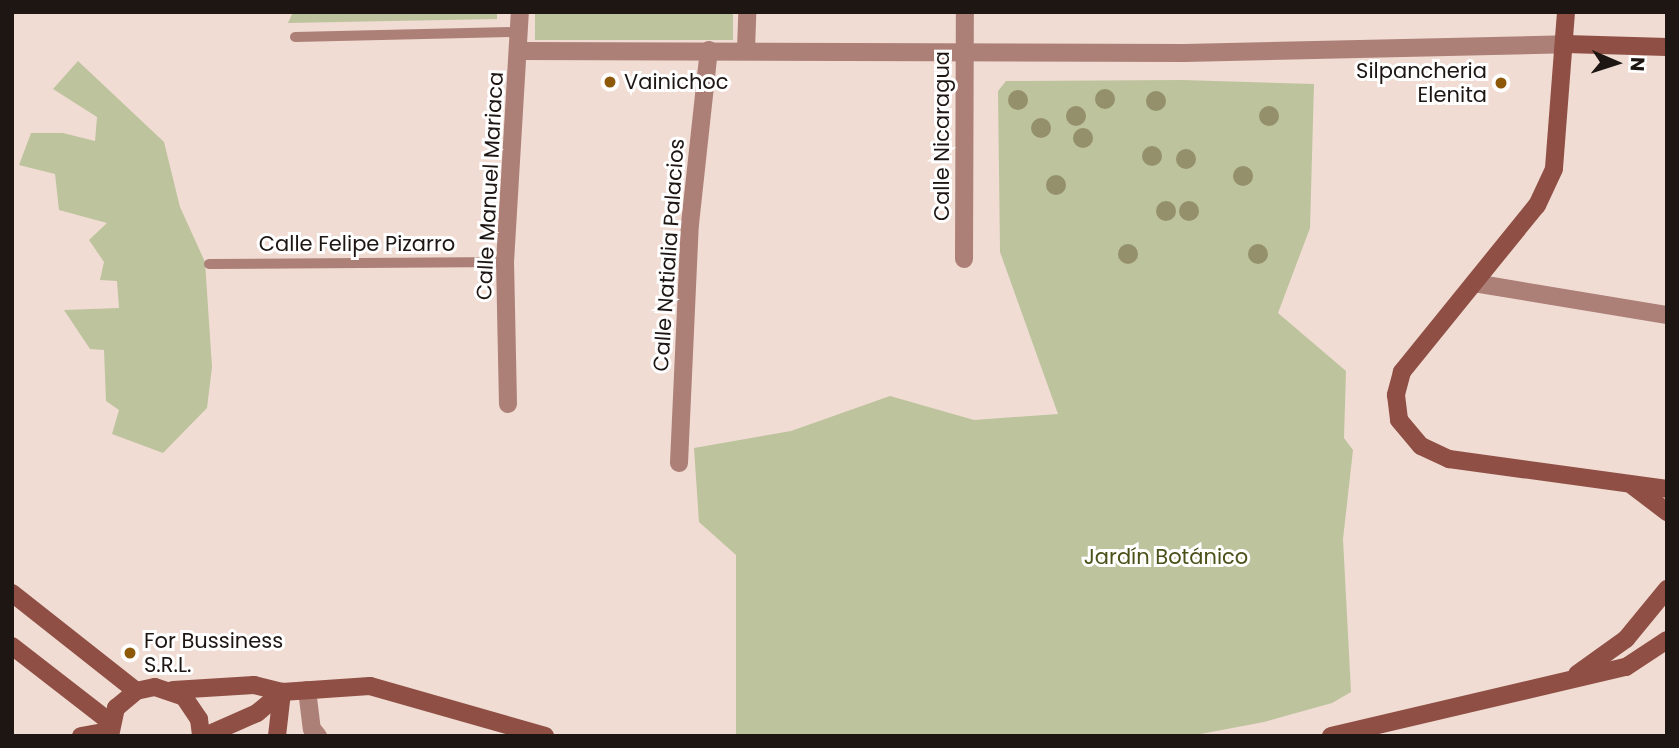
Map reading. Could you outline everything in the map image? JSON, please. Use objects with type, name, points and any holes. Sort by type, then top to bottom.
[{"type":"main road","points":[[1566,12],[1566,44],[1554,169],[1537,205],[1402,372],[1396,395],[1399,420],[1421,446],[1449,459],[1667,489]]},
{"type":"main road","points":[[1566,44],[1667,47]]},
{"type":"main road","points":[[1630,484],[1667,512]]},
{"type":"main road","points":[[1572,678],[1626,639],[1667,589]]},
{"type":"main road","points":[[12,593],[136,691]]},
{"type":"main road","points":[[1331,736],[1626,667],[1667,640]]},
{"type":"main road","points":[[12,646],[110,730]]},
{"type":"main road","points":[[110,730],[116,708],[136,691],[155,687],[173,690],[254,685],[282,692],[370,686],[545,736]]},
{"type":"main road","points":[[173,690],[193,707],[203,736],[257,713],[282,692]]},
{"type":"main road","points":[[277,736],[282,692]]},
{"type":"main road","points":[[81,736],[110,730]]},
{"type":"street","name":"Calle Manuel Mariaca","points":[[508,404],[505,262],[520,51],[520,12]]},
{"type":"street","points":[[746,50],[747,12]]},
{"type":"street","name":"Calle Nicaragua","points":[[964,259],[965,12]]},
{"type":"street","points":[[520,51],[965,50],[1184,53],[1566,44]]},
{"type":"street","name":"Calle Natialia Palacios","points":[[679,463],[690,224],[709,50]]},
{"type":"street","points":[[1475,283],[1667,315]]},
{"type":"street","points":[[307,691],[313,729],[318,736]]},
{"type":"lane","points":[[296,37],[520,32]]},
{"type":"lane","name":"Calle Felipe Pizarro","points":[[209,264],[505,262]]},
{"type":"green space","points":[[293,12],[497,12],[497,19],[288,23]]},
{"type":"green space","points":[[535,12],[733,12],[733,40],[535,40]]},
{"type":"green space","points":[[78,61],[164,142],[180,207],[205,262],[212,367],[207,408],[163,453],[112,434],[119,410],[106,401],[104,350],[90,349],[64,310],[119,308],[117,281],[100,280],[104,262],[89,240],[107,223],[59,210],[55,174],[19,165],[31,133],[63,133],[95,141],[97,117],[53,89]]},
{"type":"green space","name":"Jardín Botánico","points":[[1182,80],[1314,84],[1310,228],[1278,313],[1346,371],[1344,438],[1353,450],[1343,539],[1351,692],[1332,703],[1264,722],[1190,736],[736,736],[736,555],[699,522],[694,448],[791,431],[890,396],[974,420],[1058,414],[1000,252],[998,91],[1006,81]]},
{"type":"place","name":"Vainichoc","points":[[610,82]]},
{"type":"place","name":"Silpancheria Elenita","points":[[1501,83]]},
{"type":"place","name":"For Bussiness S.R.L.","points":[[130,653]]}]
